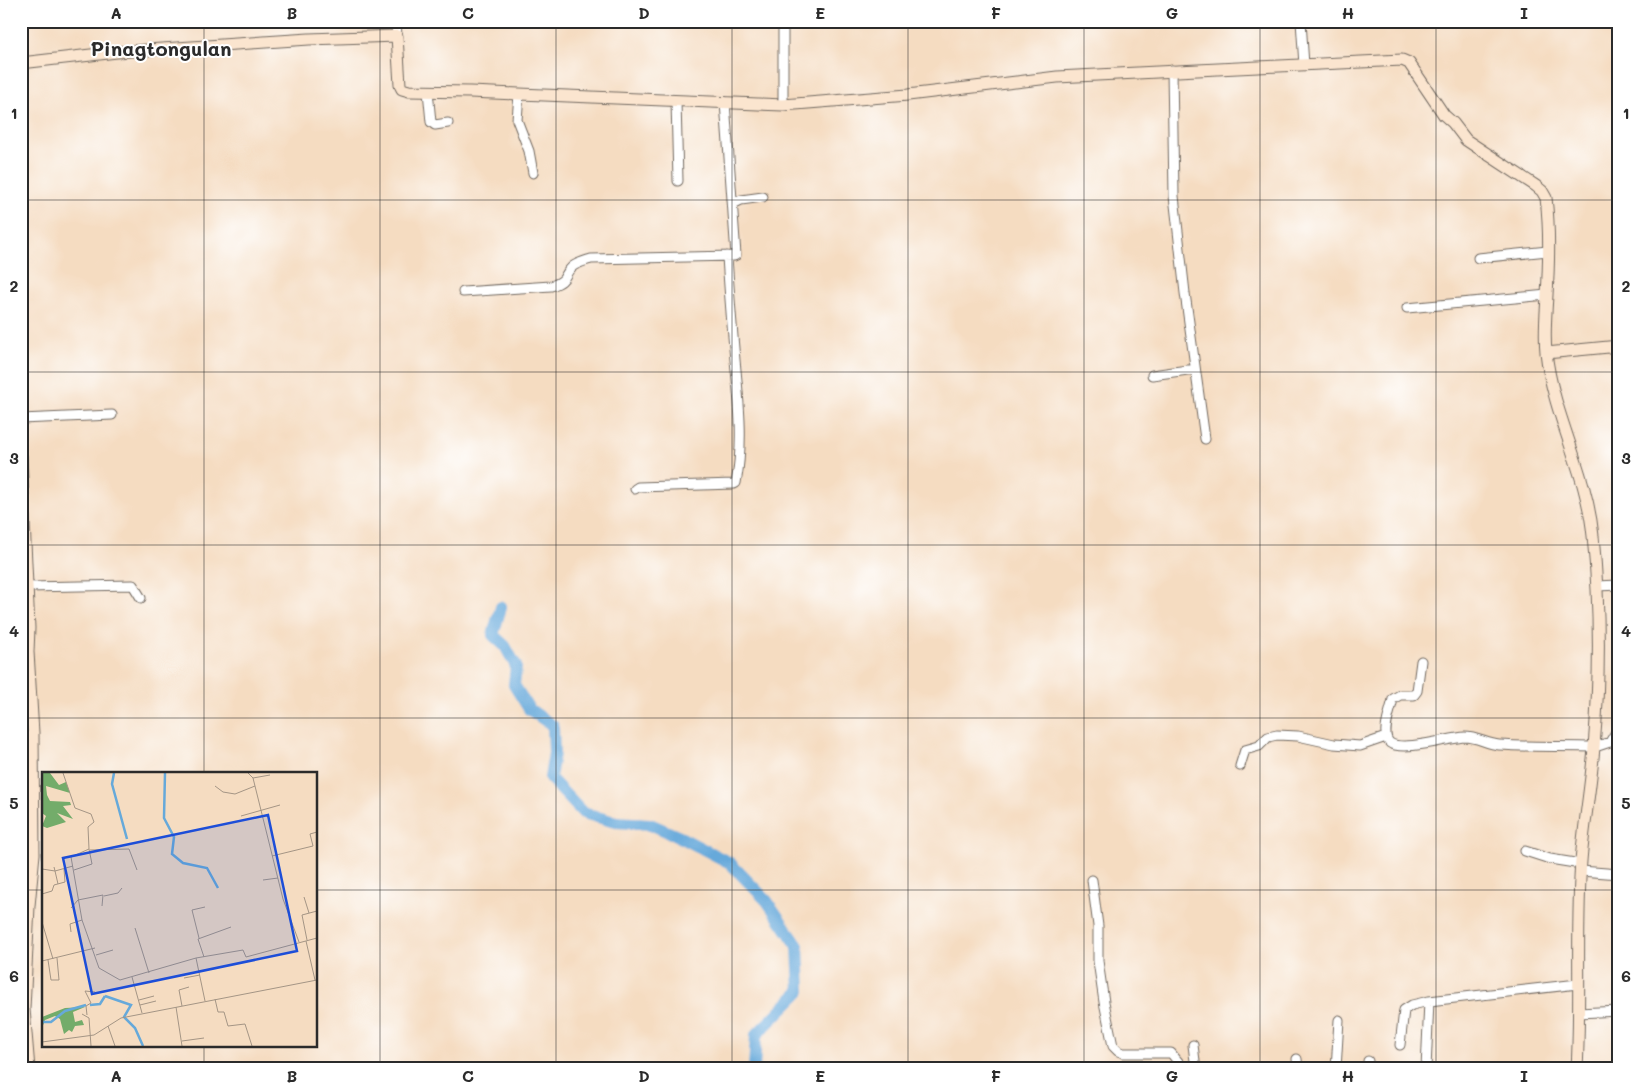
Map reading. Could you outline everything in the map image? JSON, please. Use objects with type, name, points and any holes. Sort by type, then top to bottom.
[{"type":"street","points":[[396,21],[400,86],[402,89],[409,91],[428,92],[783,105],[908,94],[1057,77],[1402,60],[1409,63],[1444,115],[1466,140],[1536,186],[1546,198],[1548,251],[1544,330],[1546,353],[1556,403],[1579,469],[1589,510],[1597,586],[1599,674],[1594,747],[1581,867],[1576,1069]]},
{"type":"street","points":[[783,21],[783,105]]},
{"type":"street","points":[[1301,21],[1304,65]]},
{"type":"street","points":[[21,63],[117,52],[309,39],[396,36]]},
{"type":"street","points":[[1172,70],[1174,196],[1205,439]]},
{"type":"street","points":[[428,92],[432,124],[448,123]]},
{"type":"street","points":[[519,94],[517,120],[529,151],[533,173]]},
{"type":"street","points":[[676,101],[678,181]]},
{"type":"street","points":[[463,292],[551,286],[560,283],[566,277],[569,270],[577,264],[592,259],[734,256],[737,253],[725,102]]},
{"type":"street","points":[[733,204],[741,200],[763,197]]},
{"type":"street","points":[[1478,258],[1548,251]]},
{"type":"street","points":[[635,489],[638,486],[712,486],[736,483],[741,440],[739,393],[729,297],[727,256]]},
{"type":"street","points":[[1407,308],[1547,296]]},
{"type":"street","points":[[1546,353],[1619,346]]},
{"type":"street","points":[[1152,374],[1195,369]]},
{"type":"street","points":[[21,419],[112,415]]},
{"type":"street","points":[[21,456],[29,628],[28,652],[33,732],[34,854],[29,906],[24,1009],[29,1069]]},
{"type":"street","points":[[27,587],[134,585],[141,598]]},
{"type":"street","points":[[1597,586],[1619,585]]},
{"type":"street","points":[[1421,661],[1417,692],[1414,695],[1400,696],[1393,699],[1385,730],[1386,738],[1396,746],[1432,743],[1464,737],[1497,745],[1594,747],[1610,742],[1619,727]]},
{"type":"street","points":[[1240,766],[1244,750],[1255,748],[1268,737],[1277,735],[1298,736],[1334,744],[1360,746],[1386,738]]},
{"type":"street","points":[[21,770],[33,770]]},
{"type":"street","points":[[1525,852],[1581,867],[1619,874]]},
{"type":"street","points":[[1092,880],[1098,926],[1098,961],[1113,1046],[1123,1053],[1171,1053],[1184,1069]]},
{"type":"street","points":[[1400,1045],[1404,1010],[1412,1005],[1429,1001],[1578,984]]},
{"type":"street","points":[[1426,1069],[1429,1001]]},
{"type":"street","points":[[1578,1013],[1619,1012]]},
{"type":"street","points":[[1336,1069],[1339,1020]]},
{"type":"street","points":[[1193,1045],[1196,1069]]},
{"type":"street","points":[[1297,1059],[1298,1069]]},
{"type":"waterway","points":[[501,607],[493,635],[505,646],[516,666],[514,685],[529,709],[553,726],[554,753],[550,778],[583,813],[615,822],[650,824],[730,863],[767,901],[798,946],[800,991],[756,1035],[754,1069]]},
{"type":"district","name":"Pinagtongulan","points":[[161,49]]}]
